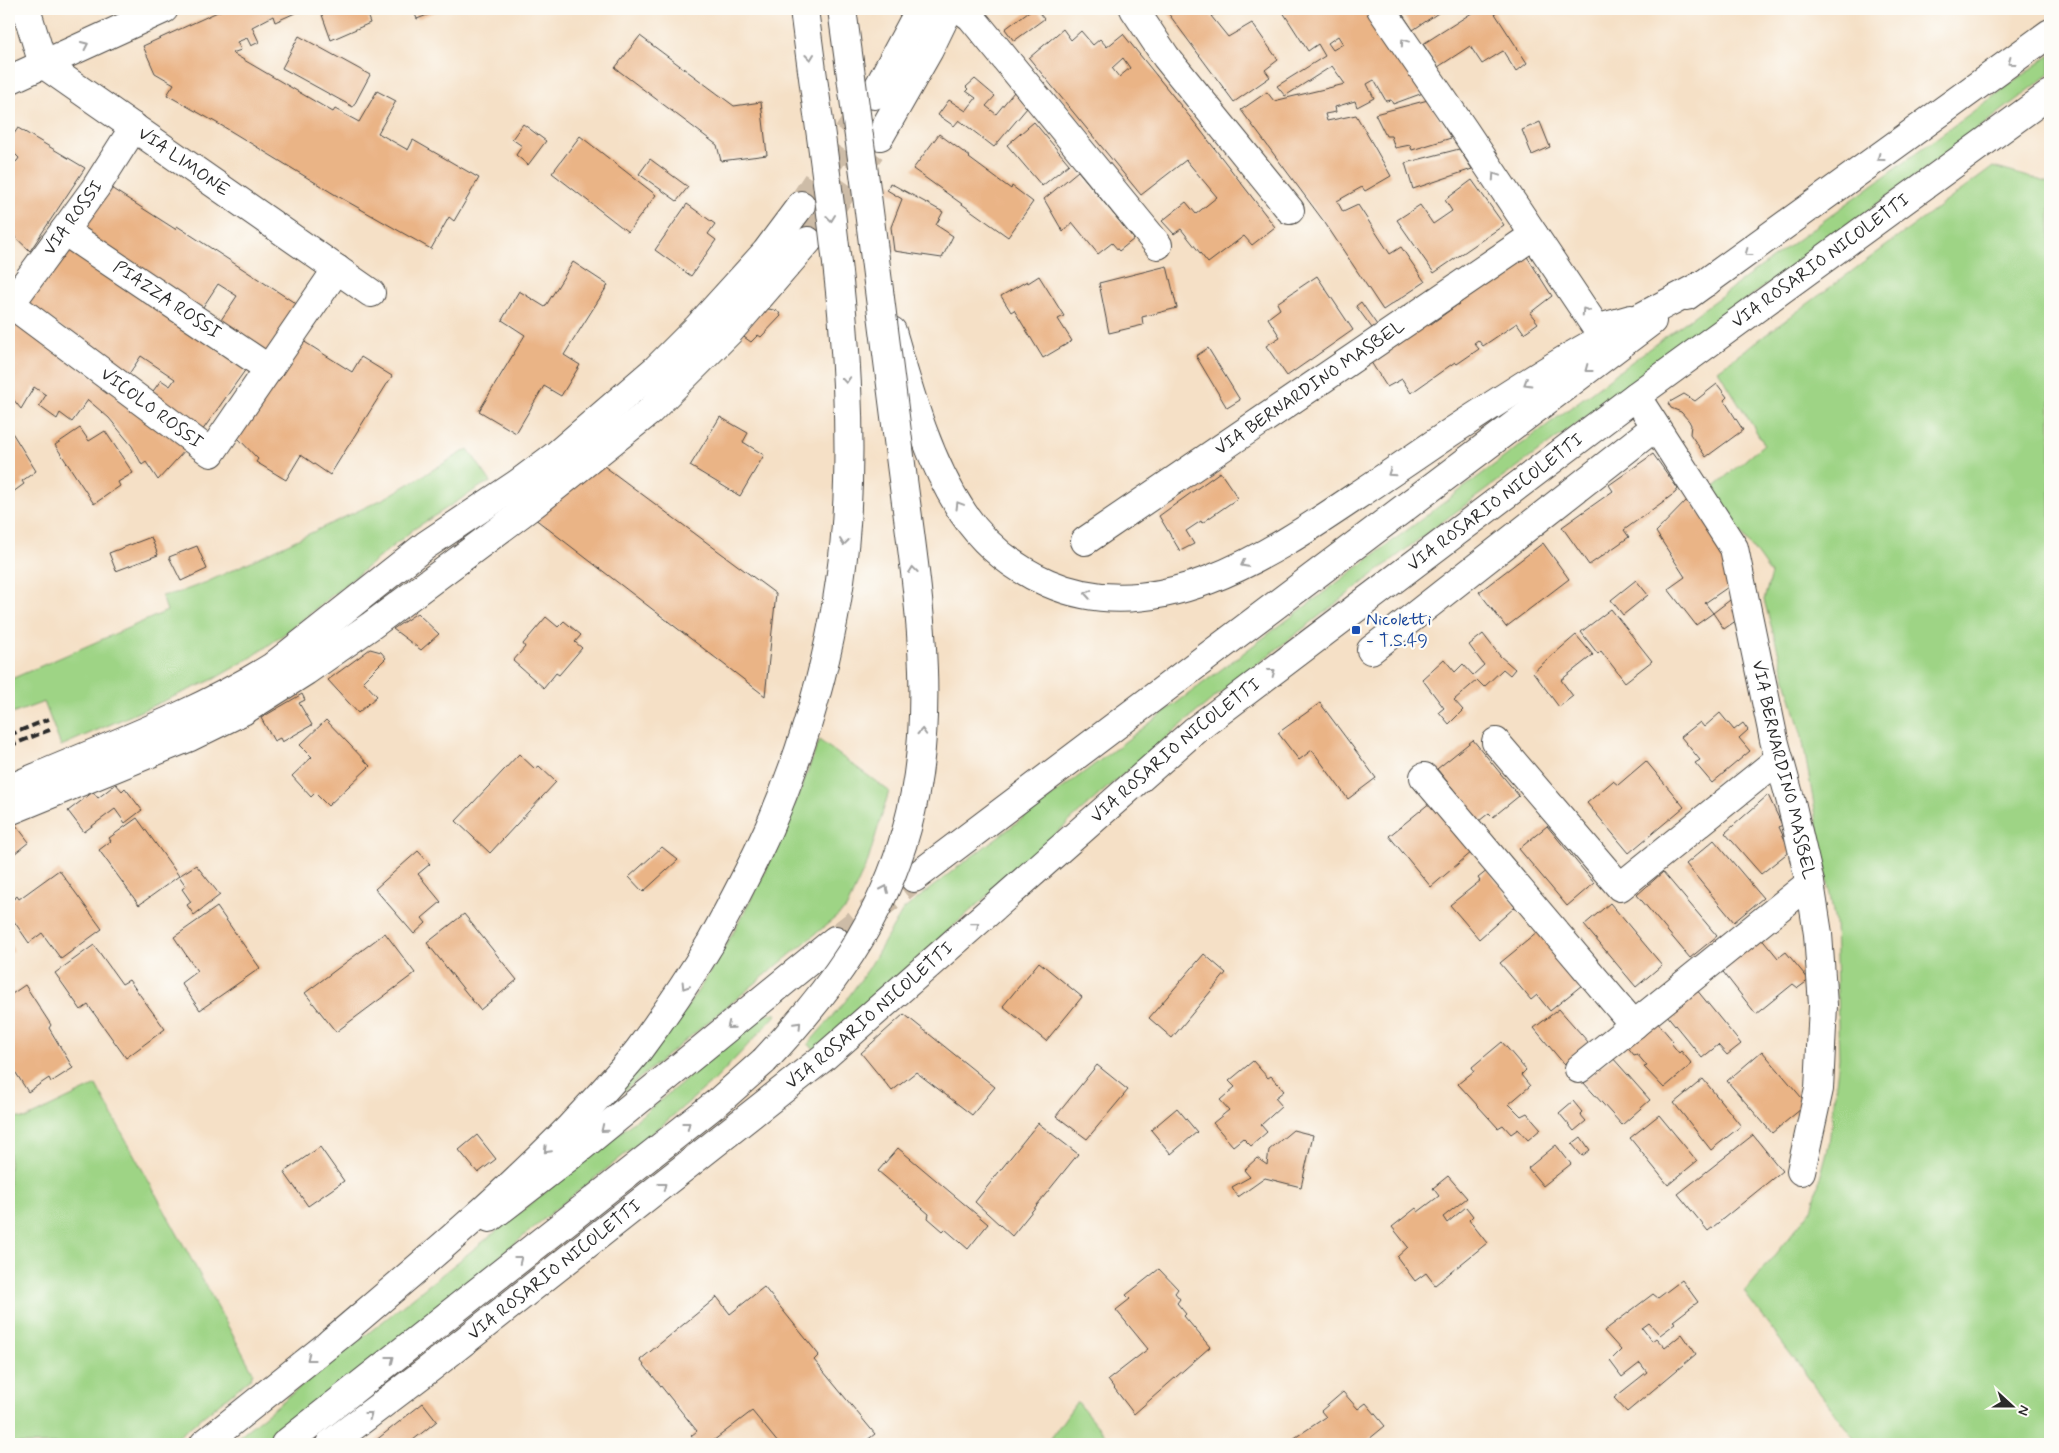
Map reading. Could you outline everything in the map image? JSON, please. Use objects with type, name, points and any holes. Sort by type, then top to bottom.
[{"type":"main road","points":[[26,9],[43,64]]},
{"type":"main road","points":[[9,80],[164,9]]},
{"type":"main road","points":[[331,1342],[454,1237],[536,1162],[589,1106],[648,1037],[681,992],[710,944],[770,826],[809,716],[825,658],[838,589],[846,525],[847,395],[841,312],[804,9]]},
{"type":"main road","points":[[285,1444],[719,1101],[764,1061],[803,1019],[834,980],[875,913],[894,871],[918,782],[924,675],[878,282],[842,9]]},
{"type":"main road","points":[[874,95],[920,9]]},
{"type":"main road","points":[[880,136],[929,50],[949,9]]},
{"type":"main road","points":[[960,9],[971,17],[1158,245]]},
{"type":"main road","points":[[1134,9],[1166,57],[1290,210]]},
{"type":"main road","points":[[1381,9],[1595,326],[1603,327],[1620,323],[1658,309]]},
{"type":"main road","points":[[914,878],[1608,353],[2050,33]]},
{"type":"main road","name":"VIA LIMONE","points":[[43,64],[371,293]]},
{"type":"main road","name":"VIA ROSARIO NICOLETTI","points":[[330,1444],[436,1363],[823,1058],[1016,889],[1110,803],[1194,731],[1636,396],[2050,94]]},
{"type":"main road","name":"VIA ROSSI","points":[[10,305],[96,187],[134,127]]},
{"type":"main road","points":[[9,789],[214,700],[244,684],[279,661],[426,545],[517,484],[556,455],[657,368],[698,327],[766,252],[801,205]]},
{"type":"main road","name":"PIAZZA ROSSI","points":[[64,231],[268,369]]},
{"type":"main road","name":"VIA BERNARDINO MASBEL","points":[[1085,541],[1534,235]]},
{"type":"main road","points":[[9,811],[190,738],[236,714],[306,671],[372,625],[534,504],[649,412],[729,332],[808,241]]},
{"type":"main road","points":[[268,369],[337,269]]},
{"type":"main road","points":[[878,282],[912,400],[930,452],[964,513],[980,534],[996,551],[1036,578],[1062,589],[1090,595],[1119,598],[1151,596],[1208,580],[1243,566],[1332,513],[1508,394],[1593,343],[1707,282]]},
{"type":"main road","name":"VICOLO ROSSI","points":[[10,305],[211,453],[268,369]]},
{"type":"main road","name":"VIA BERNARDINO MASBEL","points":[[1636,396],[1734,548],[1779,759],[1810,883],[1818,934],[1823,1005],[1819,1089],[1801,1172]]},
{"type":"main road","points":[[1371,650],[1655,427]]},
{"type":"main road","points":[[1496,742],[1620,887],[1779,759]]},
{"type":"main road","points":[[1424,777],[1634,1025]]},
{"type":"main road","points":[[1579,1070],[1810,883]]},
{"type":"main road","points":[[204,1444],[331,1342],[578,1150],[835,940]]},
{"type":"green space","points":[[2050,55],[2050,74],[1937,160],[1427,533],[1216,696],[1101,793],[816,1050],[808,1044],[844,1003],[869,968],[903,910],[1654,345]]},
{"type":"green space","points":[[1993,167],[2050,183],[2050,1444],[1858,1444],[1744,1292],[1812,1209],[1829,1144],[1839,1058],[1835,923],[1802,737],[1764,600],[1771,574],[1710,490],[1764,444],[1718,370]]},
{"type":"green space","points":[[468,449],[491,482],[483,485],[414,529],[287,632],[252,657],[214,679],[61,746],[44,702],[9,715],[9,680],[167,611],[162,596],[180,592],[207,582],[385,498]]},
{"type":"green space","points":[[819,740],[889,791],[868,861],[846,909],[608,1104],[673,1027],[723,951],[776,848],[806,777]]},
{"type":"green space","points":[[764,1014],[777,1014],[718,1077],[661,1126],[553,1211],[456,1294],[265,1444],[229,1444],[656,1104]]},
{"type":"green space","points":[[96,1085],[253,1372],[251,1378],[169,1444],[9,1444],[9,1116],[25,1119]]},
{"type":"green space","points":[[1077,1401],[1112,1444],[1047,1444]]},
{"type":"building","points":[[224,9],[304,9],[275,22],[273,16],[252,27],[259,42],[251,46],[247,38],[237,42],[241,50],[232,53],[333,112],[335,109],[359,122],[377,91],[396,101],[378,133],[408,150],[413,140],[479,178],[454,221],[449,217],[431,249],[167,95],[174,84],[155,73],[143,46]]},
{"type":"building","points":[[317,9],[365,9],[370,23],[331,40],[321,12],[318,13]]},
{"type":"building","points":[[413,9],[439,9],[440,10],[417,19]]},
{"type":"building","points":[[1032,9],[1036,9],[1044,19],[1014,41],[1005,29]]},
{"type":"building","points":[[1165,9],[1229,9],[1211,16],[1228,37],[1252,23],[1278,60],[1265,70],[1270,77],[1234,102]]},
{"type":"building","points":[[1252,9],[1266,9],[1255,14]]},
{"type":"building","points":[[1281,9],[1367,9],[1423,93],[1393,104],[1391,100],[1386,101],[1374,80],[1367,84],[1374,98],[1357,107],[1355,101],[1335,107],[1336,112],[1325,114],[1327,121],[1356,115],[1391,176],[1365,191],[1362,187],[1337,201],[1343,212],[1358,205],[1390,254],[1401,247],[1425,282],[1383,310],[1325,223],[1241,110],[1267,92],[1274,101],[1345,84],[1332,66],[1285,96],[1277,86],[1325,56],[1318,44],[1308,51]],"holes":[[[1338,36],[1343,44],[1333,50],[1328,43]]]},
{"type":"building","points":[[1399,9],[1444,9],[1413,30]]},
{"type":"building","points":[[1478,9],[1492,9],[1527,63],[1516,72],[1503,51],[1482,64],[1470,46],[1438,67],[1423,44]]},
{"type":"building","points":[[1063,29],[1071,40],[1081,31],[1093,45],[1100,39],[1107,47],[1123,34],[1275,227],[1252,245],[1244,236],[1208,263],[1181,229],[1174,234],[1162,221],[1186,202],[1196,214],[1217,197],[1186,160],[1141,195],[1029,58]],"holes":[[[1123,58],[1130,68],[1119,77],[1112,68]]]},
{"type":"building","points":[[299,36],[370,75],[353,107],[282,68]]},
{"type":"building","points":[[640,36],[734,106],[761,102],[767,155],[721,161],[717,145],[615,68]]},
{"type":"building","points":[[975,79],[995,96],[986,106],[996,114],[1014,92],[1027,108],[994,147],[959,120],[954,126],[938,115],[949,100],[966,111],[976,98],[966,91],[968,89],[966,87]]},
{"type":"building","points":[[1428,100],[1451,138],[1412,150],[1410,145],[1395,148],[1391,136],[1386,136],[1375,114]]},
{"type":"building","points":[[1034,122],[1069,164],[1042,186],[1007,145]]},
{"type":"building","points":[[1540,122],[1550,147],[1532,155],[1522,130]]},
{"type":"building","points":[[523,124],[546,141],[528,165],[516,155],[522,146],[512,139]]},
{"type":"building","points":[[18,128],[85,168],[30,251],[13,235],[9,241],[9,166],[19,158],[9,148],[9,141]]},
{"type":"building","points":[[939,134],[1011,189],[1012,186],[1033,202],[1008,237],[913,169]]},
{"type":"building","points":[[580,136],[656,195],[628,232],[552,173]]},
{"type":"building","points":[[1459,149],[1472,169],[1413,189],[1405,163]]},
{"type":"building","points":[[650,159],[688,187],[677,201],[639,174]]},
{"type":"building","points":[[1078,171],[1134,239],[1119,251],[1112,243],[1098,254],[1072,222],[1063,232],[1044,199]]},
{"type":"building","points":[[1472,180],[1504,225],[1434,273],[1397,220],[1420,205],[1433,224],[1452,211],[1445,200]]},
{"type":"building","points":[[100,181],[175,229],[177,226],[298,305],[266,355],[219,323],[237,296],[218,284],[201,310],[72,225]]},
{"type":"building","points":[[890,183],[943,212],[936,225],[953,236],[942,258],[894,251],[891,227],[902,199],[887,190]]},
{"type":"building","points":[[687,204],[715,224],[708,234],[716,240],[691,276],[655,250]]},
{"type":"building","points":[[62,243],[246,369],[202,431],[151,394],[161,380],[170,386],[175,379],[141,356],[129,374],[24,301]]},
{"type":"building","points":[[1526,255],[1552,296],[1530,313],[1538,323],[1524,333],[1517,323],[1483,346],[1478,340],[1474,343],[1479,349],[1457,364],[1455,362],[1411,393],[1402,379],[1387,387],[1369,359],[1426,317],[1431,324]]},
{"type":"building","points":[[573,262],[608,285],[564,355],[580,365],[561,396],[544,386],[516,433],[479,411],[525,335],[502,320],[519,291],[545,307]]},
{"type":"building","points":[[1167,266],[1177,308],[1142,317],[1143,325],[1109,333],[1099,283]]},
{"type":"building","points":[[1039,276],[1064,316],[1058,319],[1072,341],[1043,358],[1014,310],[1011,312],[1001,296]]},
{"type":"building","points":[[1317,276],[1353,330],[1287,376],[1266,346],[1280,337],[1268,318],[1280,309],[1277,303]]},
{"type":"building","points":[[1361,302],[1377,325],[1372,328],[1356,306]]},
{"type":"building","points":[[764,308],[778,311],[781,316],[761,337],[758,335],[751,342],[741,335]]},
{"type":"building","points":[[15,317],[187,448],[158,480],[146,462],[142,465],[132,446],[109,418],[88,400],[72,422],[60,413],[57,419],[39,406],[46,395],[34,387],[21,409],[9,394],[9,328]]},
{"type":"building","points":[[300,339],[352,372],[361,357],[392,376],[330,475],[301,455],[286,480],[256,462],[258,459],[238,438]]},
{"type":"building","points":[[1208,348],[1240,400],[1227,408],[1196,356]]},
{"type":"building","points":[[1717,384],[1727,397],[1724,400],[1743,430],[1706,457],[1690,434],[1691,425],[1689,421],[1681,412],[1671,408],[1668,403],[1684,394],[1695,401]]},
{"type":"building","points":[[720,417],[748,433],[743,442],[764,455],[740,496],[690,466]]},
{"type":"building","points":[[80,428],[89,441],[105,431],[133,473],[118,482],[120,486],[94,504],[55,445]]},
{"type":"building","points":[[11,431],[36,471],[22,481],[24,484],[9,495],[9,433]]},
{"type":"building","points":[[1653,454],[1678,489],[1624,530],[1629,537],[1589,565],[1562,527],[1613,491],[1609,485]]},
{"type":"building","points":[[600,463],[776,594],[765,696],[534,518]]},
{"type":"building","points":[[1220,472],[1238,498],[1202,523],[1201,521],[1186,531],[1194,544],[1180,551],[1159,516]]},
{"type":"building","points":[[1690,497],[1718,542],[1731,585],[1705,603],[1713,613],[1696,625],[1668,589],[1685,577],[1656,532]]},
{"type":"building","points":[[151,537],[158,555],[116,571],[109,553]]},
{"type":"building","points":[[1543,543],[1569,579],[1506,627],[1479,592]]},
{"type":"building","points":[[197,546],[207,569],[181,581],[169,557]]},
{"type":"building","points":[[1636,580],[1648,595],[1623,615],[1611,600]]},
{"type":"building","points":[[1734,597],[1740,618],[1724,629],[1713,613]]},
{"type":"building","points":[[1611,609],[1652,661],[1625,682],[1601,651],[1598,654],[1581,632]]},
{"type":"building","points":[[417,613],[439,634],[421,650],[393,629]]},
{"type":"building","points":[[546,617],[558,627],[564,621],[581,635],[575,642],[582,648],[559,675],[556,673],[544,688],[513,661],[525,647],[523,644]]},
{"type":"building","points":[[1483,634],[1500,656],[1515,669],[1510,675],[1503,669],[1484,687],[1477,680],[1454,700],[1463,710],[1449,724],[1439,712],[1444,708],[1422,679],[1444,659],[1455,672],[1463,664],[1473,675],[1484,665],[1469,645]]},
{"type":"building","points":[[1576,635],[1593,655],[1561,680],[1573,696],[1559,707],[1533,672]]},
{"type":"building","points":[[370,649],[381,652],[386,658],[363,681],[377,696],[358,713],[328,680]]},
{"type":"building","points":[[302,694],[305,700],[299,703],[312,725],[282,742],[280,738],[274,741],[261,718]]},
{"type":"building","points":[[1320,703],[1376,778],[1348,799],[1312,750],[1299,760],[1278,733]]},
{"type":"building","points":[[1720,713],[1734,730],[1743,723],[1748,730],[1739,738],[1750,751],[1712,783],[1695,763],[1700,760],[1681,737],[1700,722],[1704,727]]},
{"type":"building","points":[[326,720],[370,766],[328,806],[315,793],[311,797],[292,776],[312,757],[300,745]]},
{"type":"building","points":[[1473,740],[1519,796],[1493,817],[1489,813],[1479,821],[1437,769]]},
{"type":"building","points":[[519,754],[535,769],[539,766],[556,782],[490,853],[456,821]]},
{"type":"building","points":[[1646,761],[1684,807],[1629,853],[1587,803],[1613,781],[1618,785]]},
{"type":"building","points":[[116,784],[122,791],[125,788],[142,810],[125,823],[115,809],[84,832],[68,811],[93,792],[98,798]]},
{"type":"building","points":[[1768,795],[1782,825],[1779,827],[1790,851],[1761,874],[1725,833]]},
{"type":"building","points":[[1431,802],[1473,851],[1431,887],[1389,836]]},
{"type":"building","points":[[9,816],[29,842],[9,858]]},
{"type":"building","points":[[137,818],[179,876],[139,905],[99,850],[111,841],[109,838]]},
{"type":"building","points":[[1547,826],[1594,883],[1567,906],[1519,849]]},
{"type":"building","points":[[1714,840],[1763,898],[1734,922],[1686,864]]},
{"type":"building","points":[[662,847],[678,860],[643,892],[629,877]]},
{"type":"building","points":[[418,851],[430,864],[418,874],[441,902],[422,918],[426,923],[414,934],[375,889]]},
{"type":"building","points":[[196,865],[220,895],[194,915],[187,905],[191,902],[182,889],[186,886],[179,876]]},
{"type":"building","points":[[59,870],[102,929],[61,959],[42,933],[29,943],[9,914],[9,903],[17,896],[19,899]]},
{"type":"building","points":[[1488,870],[1515,907],[1479,939],[1450,905],[1480,881],[1478,878]]},
{"type":"building","points":[[1663,872],[1717,936],[1690,958],[1637,895]]},
{"type":"building","points":[[1610,903],[1662,965],[1636,987],[1584,925]]},
{"type":"building","points":[[217,907],[260,968],[200,1010],[181,983],[197,971],[174,937]]},
{"type":"building","points":[[464,914],[517,980],[480,1010],[427,943]]},
{"type":"building","points":[[1538,932],[1582,985],[1550,1011],[1537,995],[1531,1000],[1500,963]]},
{"type":"building","points":[[385,933],[415,973],[336,1032],[305,993]]},
{"type":"building","points":[[1760,936],[1778,958],[1786,952],[1809,980],[1798,988],[1793,984],[1756,1014],[1720,968]]},
{"type":"building","points":[[9,942],[14,951],[9,954]]},
{"type":"building","points":[[94,945],[122,984],[129,980],[165,1029],[126,1058],[88,1005],[81,1010],[55,973]]},
{"type":"building","points":[[1204,954],[1226,973],[1172,1038],[1149,1018]]},
{"type":"building","points":[[1039,962],[1082,997],[1046,1041],[1003,1006]]},
{"type":"building","points":[[25,985],[51,1025],[49,1028],[73,1068],[51,1082],[49,1078],[28,1092],[9,1062],[9,996]]},
{"type":"building","points":[[1696,989],[1741,1044],[1727,1055],[1718,1045],[1702,1058],[1666,1014]]},
{"type":"building","points":[[1559,1009],[1589,1043],[1564,1064],[1534,1028]]},
{"type":"building","points":[[904,1014],[995,1087],[972,1115],[916,1072],[892,1091],[861,1053]]},
{"type":"building","points":[[1656,1021],[1673,1041],[1671,1043],[1679,1053],[1681,1051],[1692,1064],[1664,1088],[1644,1067],[1647,1066],[1637,1054],[1634,1055],[1626,1045]]},
{"type":"building","points":[[1502,1042],[1526,1070],[1521,1075],[1530,1086],[1509,1104],[1521,1116],[1527,1113],[1541,1129],[1528,1140],[1518,1129],[1511,1134],[1503,1125],[1498,1128],[1458,1084],[1474,1071],[1472,1067]]},
{"type":"building","points":[[1762,1051],[1807,1104],[1772,1133],[1727,1081]]},
{"type":"building","points":[[1612,1057],[1650,1100],[1622,1125],[1583,1082]]},
{"type":"building","points":[[1253,1061],[1268,1078],[1271,1076],[1284,1091],[1275,1098],[1282,1106],[1261,1125],[1267,1132],[1251,1146],[1243,1138],[1233,1146],[1213,1123],[1229,1110],[1220,1100],[1235,1087],[1229,1081]]},
{"type":"building","points":[[1097,1065],[1128,1090],[1087,1139],[1056,1116]]},
{"type":"building","points":[[1703,1079],[1741,1126],[1711,1150],[1674,1103]]},
{"type":"building","points":[[1573,1101],[1582,1112],[1580,1114],[1586,1121],[1574,1131],[1559,1113]]},
{"type":"building","points":[[1177,1108],[1197,1132],[1171,1154],[1151,1130]]},
{"type":"building","points":[[1659,1115],[1697,1161],[1668,1185],[1630,1138]]},
{"type":"building","points":[[1038,1123],[1078,1154],[1012,1236],[975,1202]]},
{"type":"building","points":[[1293,1130],[1313,1135],[1301,1187],[1265,1178],[1238,1197],[1232,1187],[1250,1177],[1244,1170],[1257,1158],[1267,1165],[1269,1150]]},
{"type":"building","points":[[477,1135],[496,1159],[478,1173],[459,1150]]},
{"type":"building","points":[[1753,1135],[1782,1171],[1708,1231],[1678,1194]]},
{"type":"building","points":[[1581,1137],[1590,1150],[1582,1156],[1572,1144]]},
{"type":"building","points":[[1556,1145],[1571,1164],[1543,1186],[1528,1168]]},
{"type":"building","points":[[320,1147],[344,1181],[308,1206],[284,1172]]},
{"type":"building","points":[[898,1148],[988,1224],[968,1249],[945,1229],[943,1231],[928,1218],[929,1214],[878,1171]]},
{"type":"building","points":[[1448,1176],[1467,1198],[1443,1217],[1447,1223],[1466,1207],[1473,1216],[1469,1220],[1487,1243],[1435,1285],[1426,1273],[1415,1281],[1397,1257],[1408,1247],[1392,1227],[1416,1208],[1418,1212],[1439,1196],[1433,1188]]},
{"type":"building","points":[[1159,1269],[1178,1289],[1175,1293],[1180,1299],[1177,1303],[1186,1314],[1184,1316],[1210,1347],[1134,1414],[1108,1380],[1148,1349],[1116,1310],[1130,1299],[1126,1295]]},
{"type":"building","points":[[1682,1280],[1698,1302],[1673,1321],[1676,1323],[1660,1335],[1649,1323],[1642,1328],[1652,1341],[1656,1338],[1665,1348],[1682,1334],[1696,1354],[1627,1412],[1614,1398],[1647,1372],[1640,1363],[1622,1377],[1610,1361],[1621,1350],[1604,1331],[1653,1294],[1658,1298]]},
{"type":"building","points":[[764,1287],[819,1355],[814,1360],[875,1434],[862,1444],[779,1444],[752,1411],[709,1444],[698,1444],[691,1436],[697,1431],[640,1360],[717,1297],[730,1314]]},
{"type":"building","points":[[1343,1392],[1358,1409],[1366,1403],[1385,1426],[1363,1444],[1293,1444],[1290,1441],[1326,1417],[1321,1411]]},
{"type":"building","points":[[423,1403],[437,1421],[408,1444],[378,1444],[375,1441]]},
{"type":"tunnel","points":[[801,205],[866,106]]},
{"type":"tunnel","points":[[808,241],[871,150]]},
{"type":"tunnel","points":[[835,940],[914,878]]},
{"type":"railway","points":[[9,735],[49,719]]},
{"type":"railway","points":[[9,746],[52,729]]},
{"type":"place","name":"Nicoletti - T.S.49","points":[[1356,630]]}]
